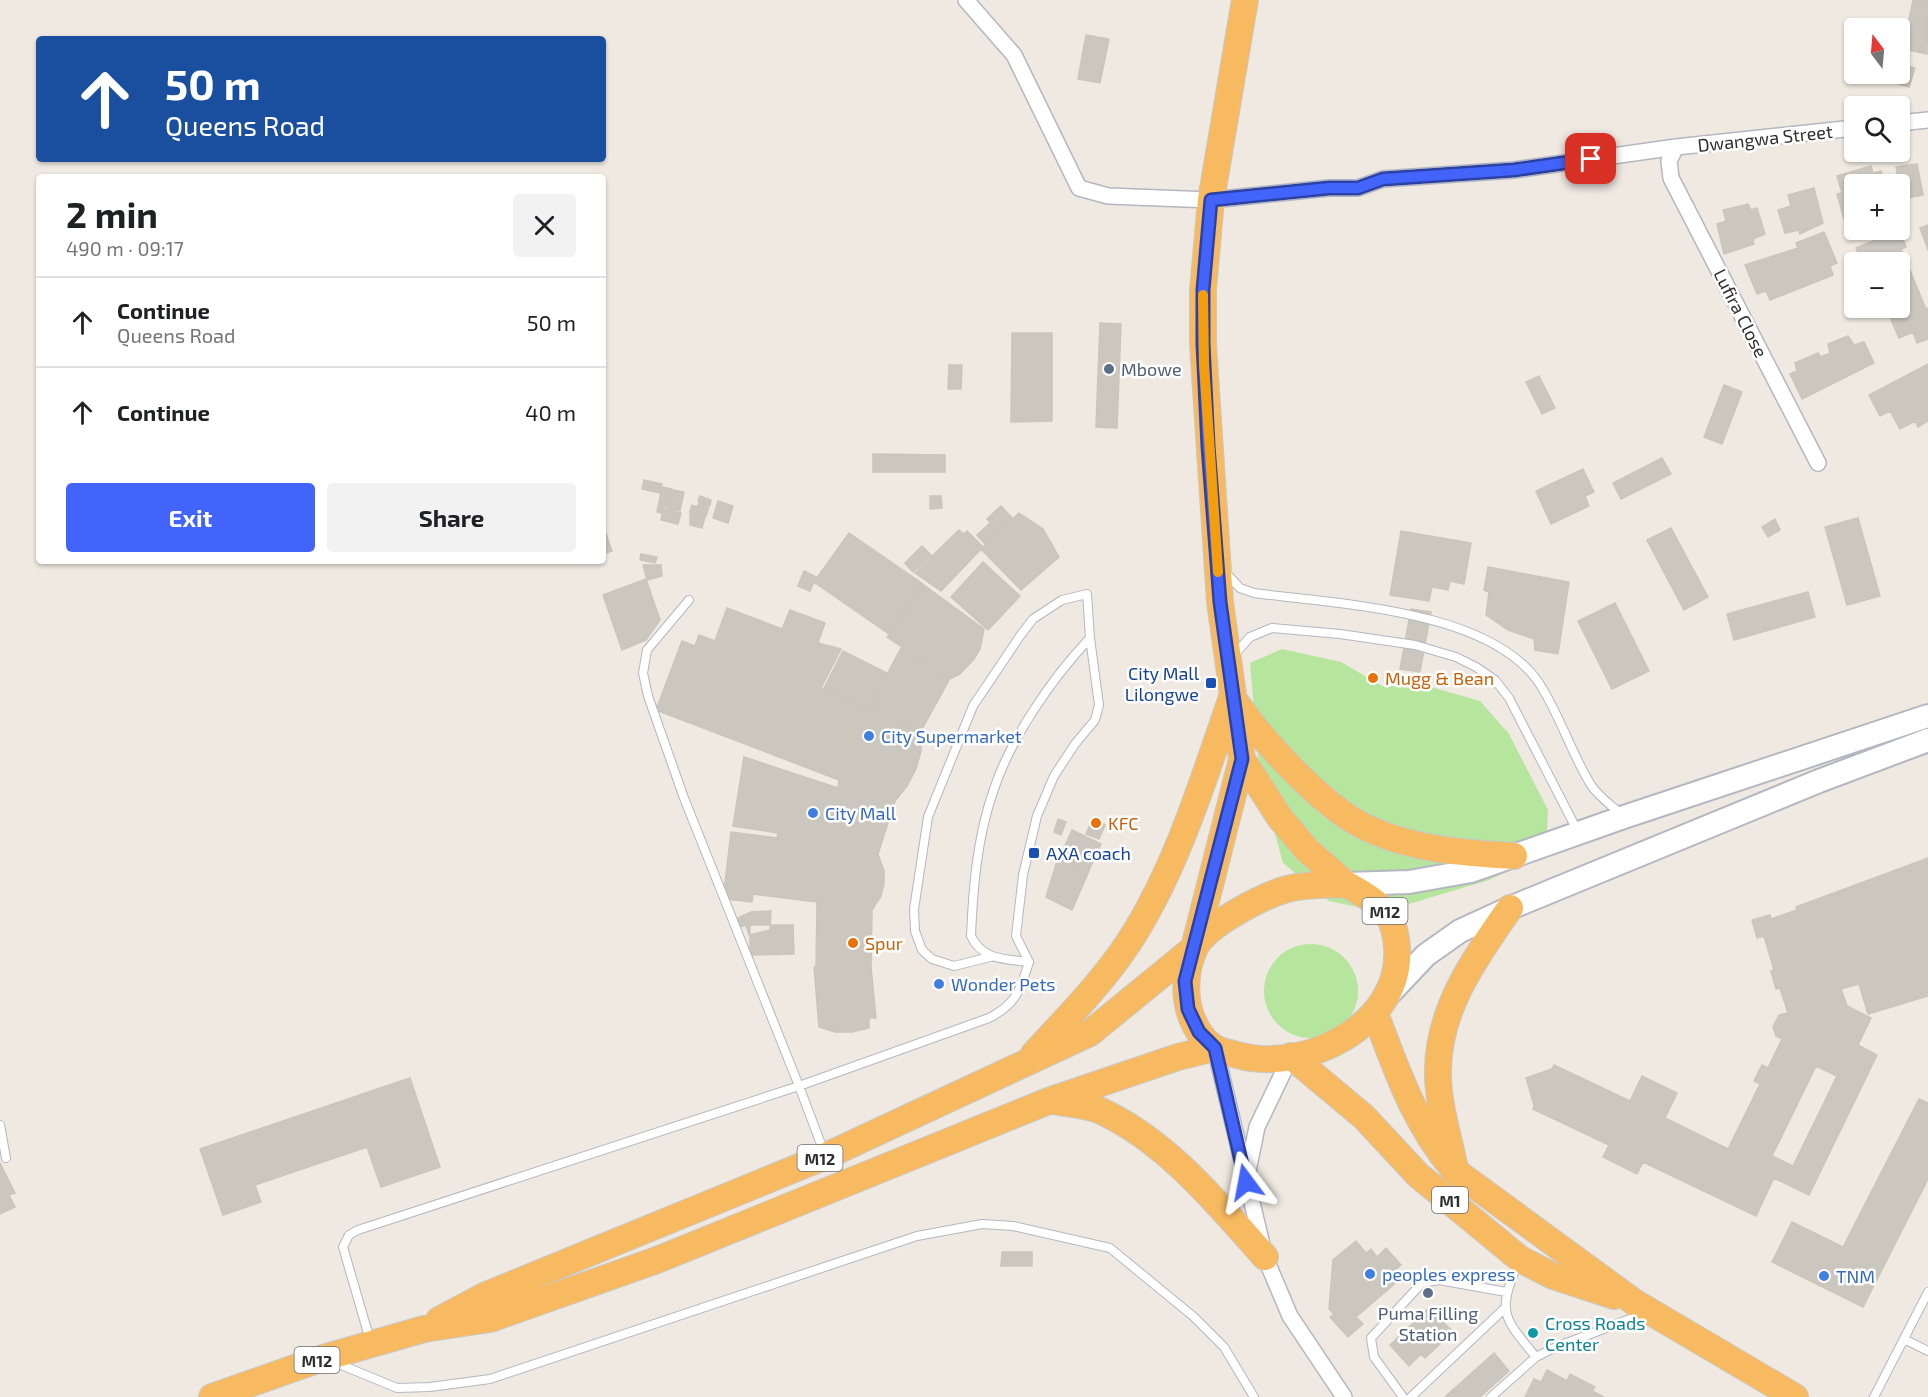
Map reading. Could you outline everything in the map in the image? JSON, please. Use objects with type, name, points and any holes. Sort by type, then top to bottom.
[{"type":"highway","points":[[1245,0],[1211,200],[1203,290],[1203,344],[1216,555],[1228,669],[1242,759],[1280,818],[1307,850],[1346,884]]},
{"type":"highway","points":[[1232,697],[1268,745],[1332,804],[1365,827],[1405,842],[1450,853],[1515,856]]},
{"type":"highway","points":[[1026,1063],[1090,993],[1128,942],[1149,908],[1192,812],[1232,697]]},
{"type":"highway","points":[[1194,948],[1224,822],[1242,759]]},
{"type":"highway","name":"M12","points":[[424,1329],[484,1296],[826,1156],[1090,1033],[1194,948],[1219,922],[1252,903],[1287,889],[1346,884],[1374,901],[1388,914],[1396,932],[1398,957],[1382,1003]]},
{"type":"highway","points":[[1455,1171],[1438,1070],[1444,1022],[1460,984],[1510,908]]},
{"type":"highway","name":"M12","points":[[1194,948],[1185,981],[1188,1009],[1199,1032],[1215,1048]]},
{"type":"highway","points":[[1215,1048],[1245,1057],[1268,1059],[1291,1056],[1329,1045],[1344,1037],[1382,1003]]},
{"type":"highway","name":"M1","points":[[1382,1003],[1412,1108],[1433,1146],[1455,1171],[1642,1307],[1795,1397]]},
{"type":"highway","name":"M12","points":[[212,1397],[322,1358],[371,1344],[424,1329],[490,1318],[657,1260],[1051,1100],[1178,1057],[1215,1048]]},
{"type":"highway","name":"M1","points":[[1291,1056],[1364,1117],[1418,1175],[1520,1258],[1552,1276],[1642,1307]]},
{"type":"highway","points":[[1051,1100],[1097,1109],[1132,1128],[1167,1156],[1210,1197],[1265,1257]]},
{"type":"main road","points":[[1346,884],[1437,879],[1471,871],[1624,817],[1928,716]]},
{"type":"main road","points":[[1382,1003],[1426,955],[1460,931],[1510,908],[1819,781],[1928,740]]},
{"type":"street","name":"Dwangwa Street","points":[[966,0],[1014,55],[1079,188],[1108,196],[1211,200],[1329,188],[1358,188],[1383,179],[1514,170],[1676,147],[1844,129]]},
{"type":"street","points":[[1910,122],[1928,120]]},
{"type":"street","name":"Dwangwa Street","points":[[1669,161],[1676,147]]},
{"type":"street","name":"Lufira Close","points":[[1669,161],[1671,178],[1818,463]]},
{"type":"street","points":[[1215,1048],[1265,1257],[1290,1316],[1344,1397]]},
{"type":"street","points":[[1246,1182],[1257,1127],[1291,1056]]},
{"type":"lane","points":[[1216,555],[1229,579],[1240,588],[1254,593],[1364,606],[1449,624],[1484,638],[1515,659],[1537,680],[1552,704],[1592,786],[1624,817]]},
{"type":"lane","points":[[371,1344],[343,1247],[349,1235],[358,1230],[799,1086],[997,1014],[1011,1004],[1019,991],[1029,962],[1016,936],[1023,875],[1037,816],[1054,776],[1075,744],[1095,720],[1099,705],[1087,594],[1062,600],[1033,619],[974,706],[928,817],[914,909],[915,931],[922,950],[932,959],[954,966],[990,957],[1029,962]]},
{"type":"lane","points":[[689,600],[647,650],[643,673],[684,798],[826,1156]]},
{"type":"lane","points":[[1228,669],[1236,651],[1250,637],[1272,628],[1340,634],[1415,645],[1456,657],[1495,680],[1509,698],[1579,833]]},
{"type":"lane","points":[[990,957],[976,948],[971,936],[977,861],[993,792],[1010,753],[1038,705],[1090,638]]},
{"type":"lane","points":[[0,1125],[6,1158]]},
{"type":"lane","points":[[322,1358],[397,1388],[430,1387],[490,1378],[917,1236],[982,1224],[1013,1226],[1110,1248],[1194,1317],[1224,1347],[1254,1397]]},
{"type":"lane","points":[[1520,1258],[1506,1292],[1505,1308],[1509,1324],[1536,1358]]},
{"type":"lane","points":[[1403,1397],[1374,1357],[1371,1338],[1422,1283],[1439,1280],[1506,1292]]},
{"type":"lane","points":[[1874,1397],[1928,1292]]},
{"type":"lane","points":[[1491,1397],[1536,1358],[1642,1307]]},
{"type":"lane","points":[[1411,1397],[1505,1308]]},
{"type":"lane","points":[[1904,1339],[1928,1351]]},
{"type":"green space","points":[[1282,649],[1341,662],[1382,686],[1431,687],[1480,701],[1509,734],[1548,810],[1546,853],[1489,880],[1382,912],[1329,901],[1283,863],[1260,779],[1250,663]]},
{"type":"green space","points":[[1311,944],[1329,947],[1344,958],[1355,973],[1358,991],[1355,1009],[1344,1024],[1329,1035],[1311,1038],[1293,1035],[1278,1024],[1267,1009],[1264,991],[1267,973],[1278,958],[1293,947]]},
{"type":"building","points":[[1913,0],[1928,0],[1927,54],[1910,50],[1909,18]]},
{"type":"building","points":[[1086,35],[1109,39],[1100,83],[1078,79]]},
{"type":"building","points":[[1910,67],[1915,68],[1910,84]]},
{"type":"building","points":[[1917,164],[1923,195],[1910,197],[1910,174],[1897,174],[1896,167]]},
{"type":"building","points":[[1871,166],[1873,173],[1881,171],[1882,174],[1844,174],[1844,219],[1837,194],[1842,193],[1837,176]]},
{"type":"building","points":[[1814,188],[1823,223],[1800,234],[1799,230],[1785,233],[1778,210],[1791,206],[1788,195]]},
{"type":"building","points":[[1748,204],[1751,210],[1757,208],[1765,234],[1753,239],[1754,244],[1724,254],[1717,224],[1726,221],[1723,210]]},
{"type":"building","points":[[1928,225],[1928,250],[1920,228]]},
{"type":"building","points":[[1824,232],[1837,263],[1830,266],[1833,275],[1770,300],[1766,291],[1757,294],[1745,265],[1798,248],[1796,243]]},
{"type":"building","points":[[1903,240],[1906,247],[1901,249],[1902,252],[1858,252],[1856,248],[1873,241]]},
{"type":"building","points":[[1910,271],[1926,309],[1928,308],[1928,339],[1917,343],[1913,332],[1899,338],[1890,318],[1910,318]]},
{"type":"building","points":[[1100,323],[1121,324],[1117,428],[1096,427]]},
{"type":"building","points":[[1012,333],[1052,333],[1052,421],[1011,422]]},
{"type":"building","points":[[1848,336],[1854,345],[1864,342],[1874,363],[1802,399],[1790,374],[1797,371],[1795,363],[1818,353],[1821,357],[1830,353],[1828,344]]},
{"type":"building","points":[[1928,364],[1928,421],[1918,427],[1915,421],[1900,429],[1890,411],[1880,416],[1869,395]]},
{"type":"building","points":[[949,365],[962,365],[961,389],[948,389]]},
{"type":"building","points":[[1539,376],[1555,408],[1542,414],[1526,382]]},
{"type":"building","points":[[1724,385],[1742,392],[1722,444],[1704,437]]},
{"type":"building","points":[[873,454],[945,455],[945,472],[873,472]]},
{"type":"building","points":[[1662,458],[1671,474],[1621,499],[1613,483]]},
{"type":"building","points":[[1583,469],[1594,492],[1585,496],[1589,506],[1551,524],[1536,491]]},
{"type":"building","points":[[644,480],[662,484],[660,493],[642,489]]},
{"type":"building","points":[[662,487],[672,489],[668,508],[663,507],[662,513],[657,512]]},
{"type":"building","points":[[673,490],[684,492],[680,511],[669,509]]},
{"type":"building","points":[[700,496],[711,500],[710,505],[698,501]]},
{"type":"building","points":[[930,496],[941,496],[942,508],[930,509]]},
{"type":"building","points":[[718,501],[733,506],[728,523],[713,518]]},
{"type":"building","points":[[699,503],[709,506],[706,516],[690,512],[692,505],[697,507]]},
{"type":"building","points":[[1001,506],[1013,519],[999,532],[987,519]]},
{"type":"building","points":[[663,509],[681,513],[678,524],[661,520]]},
{"type":"building","points":[[690,512],[705,517],[702,528],[690,525]]},
{"type":"building","points":[[1019,513],[1043,529],[1059,557],[1021,590],[981,549]]},
{"type":"building","points":[[1858,518],[1880,596],[1847,605],[1825,527]]},
{"type":"building","points":[[1775,519],[1780,530],[1768,537],[1762,527]]},
{"type":"building","points":[[990,523],[998,532],[985,544],[977,535]]},
{"type":"building","points":[[1671,528],[1708,597],[1684,610],[1647,540]]},
{"type":"building","points":[[959,530],[964,534],[967,531],[983,547],[941,591],[915,573]]},
{"type":"building","points":[[1401,531],[1471,543],[1464,584],[1450,581],[1448,590],[1432,587],[1429,601],[1390,595]]},
{"type":"building","points":[[849,533],[923,584],[889,634],[814,582]]},
{"type":"building","points":[[606,534],[612,551],[606,553]]},
{"type":"building","points":[[922,546],[931,555],[913,572],[905,563]]},
{"type":"building","points":[[641,554],[657,557],[655,563],[640,560]]},
{"type":"building","points":[[983,562],[1020,596],[988,630],[951,597]]},
{"type":"building","points":[[643,565],[661,565],[662,576],[647,580]]},
{"type":"building","points":[[1488,567],[1569,582],[1558,654],[1535,650],[1534,639],[1508,630],[1486,615],[1489,592],[1484,590]]},
{"type":"building","points":[[804,571],[816,577],[810,591],[798,586]]},
{"type":"building","points":[[646,579],[660,620],[646,640],[622,650],[603,595]]},
{"type":"building","points":[[924,585],[984,629],[980,649],[974,659],[960,674],[950,679],[887,637]]},
{"type":"building","points":[[1808,592],[1815,617],[1734,640],[1727,614]]},
{"type":"building","points":[[1615,603],[1649,671],[1612,689],[1578,621]]},
{"type":"building","name":"City Mall","points":[[727,608],[782,629],[790,610],[825,623],[818,643],[841,649],[821,688],[921,731],[921,751],[916,769],[907,786],[895,801],[878,854],[884,871],[884,884],[881,896],[872,910],[871,967],[876,1018],[869,1018],[869,1028],[852,1032],[835,1032],[819,1027],[814,967],[816,967],[817,902],[753,894],[752,902],[726,899],[727,891],[724,891],[731,832],[777,838],[778,833],[733,826],[744,757],[838,788],[839,780],[656,710],[682,641],[695,646],[699,635],[715,641]]},
{"type":"building","points":[[1411,609],[1431,612],[1420,672],[1400,669]]},
{"type":"building","points":[[901,648],[949,680],[921,731],[869,708]]},
{"type":"building","points":[[843,651],[887,673],[868,710],[824,688]]},
{"type":"building","points":[[1058,819],[1066,822],[1061,835],[1054,832]]},
{"type":"building","points":[[1092,820],[1105,825],[1099,839],[1086,834]]},
{"type":"building","points":[[1072,830],[1101,844],[1089,870],[1060,857]]},
{"type":"building","points":[[1058,858],[1089,871],[1072,910],[1046,897]]},
{"type":"building","points":[[1928,858],[1928,996],[1868,1014],[1859,984],[1841,989],[1847,1006],[1871,1018],[1858,1045],[1877,1055],[1809,1195],[1774,1178],[1756,1216],[1643,1162],[1637,1174],[1603,1157],[1609,1145],[1533,1109],[1534,1105],[1526,1078],[1552,1069],[1554,1065],[1630,1101],[1642,1076],[1677,1093],[1665,1118],[1728,1149],[1760,1084],[1754,1081],[1762,1065],[1768,1068],[1782,1039],[1776,1036],[1773,1027],[1779,1015],[1788,1013],[1780,988],[1776,989],[1771,971],[1774,970],[1764,936],[1757,938],[1752,920],[1770,915],[1771,919],[1797,910],[1796,907]],"holes":[[[1816,1066],[1837,1076],[1793,1166],[1772,1156]]]},
{"type":"building","points":[[771,911],[770,930],[749,935],[746,925],[740,927],[738,918],[751,912]]},
{"type":"building","points":[[750,925],[793,925],[794,954],[750,955]]},
{"type":"building","points":[[410,1078],[440,1167],[381,1187],[367,1147],[255,1185],[261,1202],[223,1215],[200,1149]]},
{"type":"building","points":[[1919,1099],[1928,1103],[1928,1179],[1863,1307],[1772,1262],[1792,1222],[1843,1247]]},
{"type":"building","points":[[0,1163],[15,1193],[9,1195],[15,1207],[0,1214]]},
{"type":"building","points":[[1356,1241],[1366,1253],[1371,1249],[1377,1257],[1386,1248],[1401,1265],[1392,1273],[1398,1281],[1356,1317],[1363,1324],[1348,1337],[1330,1317],[1334,1314],[1329,1309],[1333,1260]]},
{"type":"building","points":[[1002,1252],[1032,1252],[1032,1266],[1001,1266]]},
{"type":"building","points":[[1429,1308],[1453,1332],[1425,1358],[1421,1354],[1409,1366],[1390,1345]]},
{"type":"building","points":[[1494,1353],[1509,1371],[1480,1397],[1445,1397]]},
{"type":"building","points":[[1547,1370],[1567,1381],[1570,1374],[1595,1387],[1592,1391],[1604,1397],[1525,1397],[1534,1379],[1541,1382]]},
{"type":"slow traffic","points":[[1203,295],[1209,466],[1218,572]]},
{"type":"place","name":"Mbowe","points":[[1109,369]]},
{"type":"place","name":"Mugg & Bean","points":[[1373,678]]},
{"type":"place","name":"City Mall Lilongwe","points":[[1211,683]]},
{"type":"place","name":"City Supermarket","points":[[869,736]]},
{"type":"place","name":"City Mall","points":[[813,813]]},
{"type":"place","name":"KFC","points":[[1096,823]]},
{"type":"place","name":"AXA coach","points":[[1034,853]]},
{"type":"place","name":"Spur","points":[[853,943]]},
{"type":"place","name":"Wonder Pets","points":[[939,984]]},
{"type":"place","name":"peoples express","points":[[1370,1274]]},
{"type":"place","name":"TNM","points":[[1824,1276]]},
{"type":"place","name":"Puma Filling Station","points":[[1428,1293]]},
{"type":"place","name":"Cross Roads Center","points":[[1533,1333]]},
{"type":"route","points":[[1246,1182],[1215,1048],[1199,1032],[1188,1009],[1185,981],[1242,759],[1220,602],[1208,446],[1203,290],[1211,200],[1329,188],[1358,188],[1383,179],[1514,170],[1591,159]]}]
